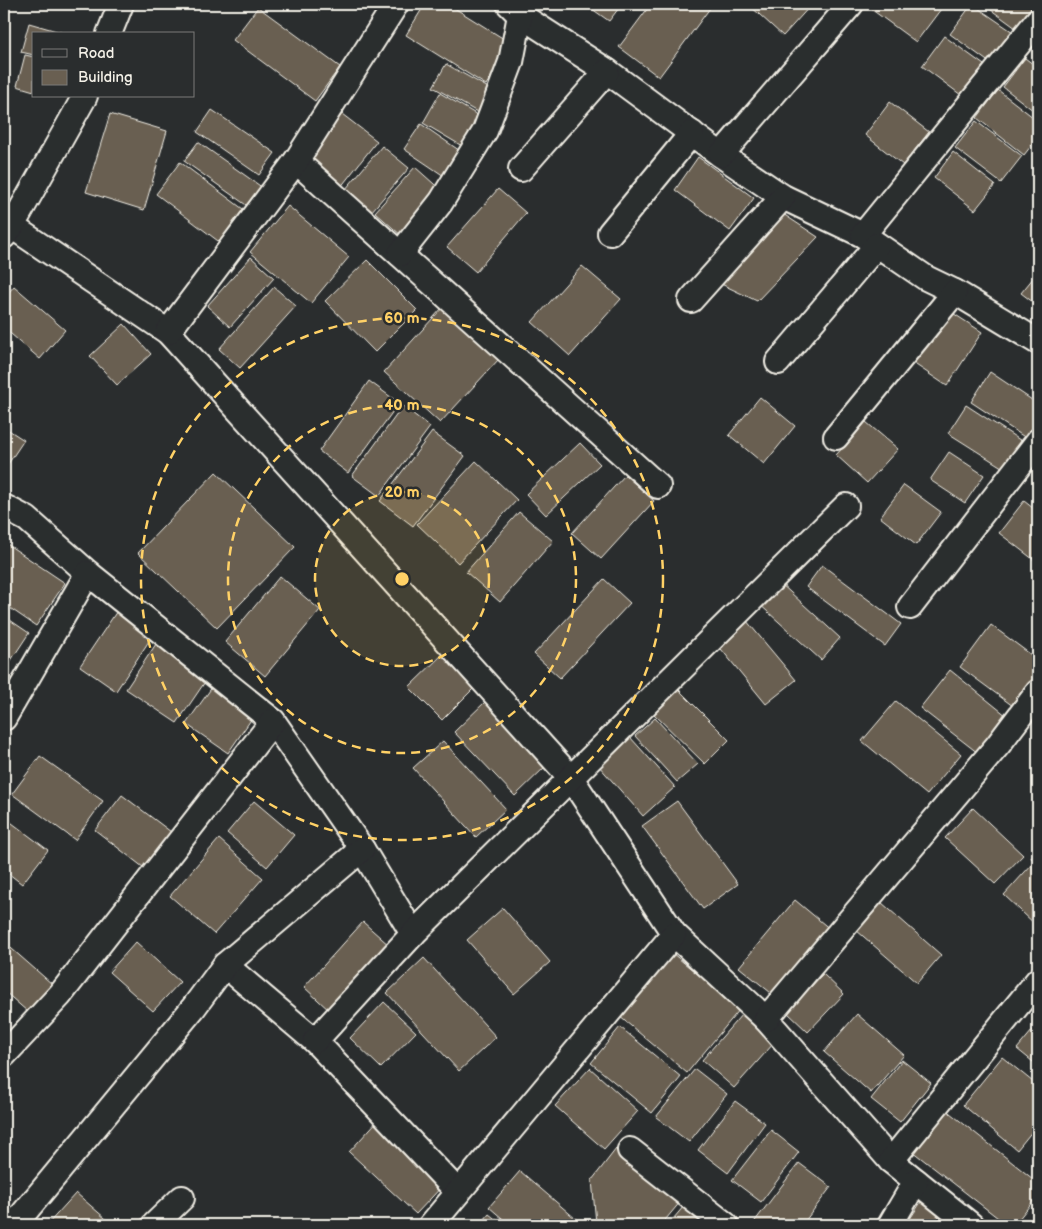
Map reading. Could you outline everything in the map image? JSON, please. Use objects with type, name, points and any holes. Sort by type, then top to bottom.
[{"type":"street","points":[[110,32],[121,4]]},
{"type":"street","points":[[168,332],[296,161],[396,4]]},
{"type":"street","points":[[721,155],[851,4]]},
{"type":"street","points":[[400,254],[441,202],[485,131],[511,62],[515,9],[607,71],[721,155],[783,197],[870,240],[926,278],[955,292],[1038,342]]},
{"type":"street","points":[[778,362],[1038,20]]},
{"type":"street","points":[[521,169],[607,71]]},
{"type":"street","points":[[84,98],[7,228],[168,332],[571,778],[674,934],[766,1019],[891,1161],[972,1225]]},
{"type":"street","points":[[610,233],[692,133]]},
{"type":"street","points":[[296,161],[658,486]]},
{"type":"street","points":[[691,300],[783,197]]},
{"type":"street","points":[[836,437],[955,292]]},
{"type":"street","points":[[910,607],[1038,441]]},
{"type":"street","points":[[315,1041],[413,934],[846,506]]},
{"type":"street","points":[[4,507],[27,519],[88,573],[273,721],[362,849],[413,934]]},
{"type":"street","points":[[4,718],[88,573]]},
{"type":"street","points":[[766,1019],[998,745],[1038,692]]},
{"type":"street","points":[[4,1055],[60,995],[273,721]]},
{"type":"street","points":[[14,1225],[194,1008],[225,964],[362,849]]},
{"type":"street","points":[[431,1225],[674,934]]},
{"type":"street","points":[[225,964],[315,1041],[458,1192]]},
{"type":"street","points":[[891,1161],[1038,980]]},
{"type":"street","points":[[630,1150],[726,1225]]},
{"type":"street","points":[[890,1225],[916,1181]]},
{"type":"street","points":[[154,1225],[182,1198]]},
{"type":"building","points":[[425,4],[448,4],[512,44],[486,85],[406,35]]},
{"type":"building","points":[[585,4],[622,4],[609,21]]},
{"type":"building","points":[[651,4],[713,4],[659,77],[619,47]]},
{"type":"building","points":[[748,4],[812,4],[783,36]]},
{"type":"building","points":[[864,4],[942,4],[944,5],[916,42]]},
{"type":"building","points":[[972,4],[1013,32],[990,63],[950,34]]},
{"type":"building","points":[[983,4],[1038,4],[1038,7],[1020,31]]},
{"type":"building","points":[[258,7],[340,67],[315,101],[233,40]]},
{"type":"building","points":[[29,23],[60,32],[32,32],[32,55],[21,52]]},
{"type":"building","points":[[944,36],[984,65],[961,95],[922,66]]},
{"type":"building","points":[[25,55],[32,57],[32,90],[17,86]]},
{"type":"building","points":[[1025,58],[1038,68],[1038,114],[1003,87]]},
{"type":"building","points":[[446,64],[492,90],[479,113],[433,87]]},
{"type":"building","points":[[998,90],[1038,121],[1038,137],[1024,155],[977,118]]},
{"type":"building","points":[[440,93],[479,116],[462,146],[423,123]]},
{"type":"building","points":[[890,102],[929,132],[903,165],[865,135]]},
{"type":"building","points":[[212,110],[275,153],[259,175],[197,132]]},
{"type":"building","points":[[110,114],[167,131],[144,210],[86,192]]},
{"type":"building","points":[[342,114],[377,141],[340,188],[305,160]]},
{"type":"building","points":[[976,121],[1022,156],[1001,183],[955,148]]},
{"type":"building","points":[[421,124],[466,155],[450,180],[404,149]]},
{"type":"building","points":[[198,142],[263,188],[249,207],[184,161]]},
{"type":"building","points":[[382,146],[409,168],[371,212],[345,190]]},
{"type":"building","points":[[953,152],[995,185],[975,210],[934,178]]},
{"type":"building","points":[[698,157],[754,198],[730,231],[675,190]]},
{"type":"building","points":[[180,162],[247,212],[222,244],[156,194]]},
{"type":"building","points":[[415,167],[443,192],[403,237],[375,212]]},
{"type":"building","points":[[498,189],[526,213],[476,272],[447,247]]},
{"type":"building","points":[[288,206],[349,257],[311,303],[250,252]]},
{"type":"building","points":[[777,210],[818,237],[757,301],[719,283]]},
{"type":"building","points":[[251,257],[274,278],[230,327],[207,306]]},
{"type":"building","points":[[367,260],[417,310],[375,352],[325,301]]},
{"type":"building","points":[[582,266],[621,299],[570,356],[532,322]]},
{"type":"building","points":[[1038,272],[1038,306],[1021,293]]},
{"type":"building","points":[[14,286],[65,330],[40,359],[4,328],[4,298]]},
{"type":"building","points":[[274,287],[296,306],[240,368],[219,349]]},
{"type":"building","points":[[443,307],[499,359],[440,423],[384,372]]},
{"type":"building","points":[[948,310],[982,332],[947,386],[913,363]]},
{"type":"building","points":[[124,324],[151,354],[117,385],[90,356]]},
{"type":"building","points":[[990,372],[1038,404],[1038,432],[1032,442],[971,402]]},
{"type":"building","points":[[369,381],[399,403],[348,473],[319,451]]},
{"type":"building","points":[[760,397],[795,426],[764,464],[729,435]]},
{"type":"building","points":[[966,405],[1026,444],[1008,471],[948,433]]},
{"type":"building","points":[[403,406],[430,427],[379,496],[352,476]]},
{"type":"building","points":[[866,422],[898,449],[867,483],[836,455]]},
{"type":"building","points":[[4,427],[24,440],[4,470]]},
{"type":"building","points":[[432,432],[465,456],[413,526],[380,501]]},
{"type":"building","points":[[580,443],[600,464],[546,515],[526,494]]},
{"type":"building","points":[[949,452],[984,475],[965,503],[930,480]]},
{"type":"building","points":[[476,461],[517,500],[458,563],[417,524]]},
{"type":"building","points":[[216,472],[295,547],[217,628],[138,553]]},
{"type":"building","points":[[625,475],[654,501],[601,559],[572,533]]},
{"type":"building","points":[[904,485],[941,512],[916,545],[880,517]]},
{"type":"building","points":[[1024,501],[1038,512],[1038,563],[999,533]]},
{"type":"building","points":[[519,512],[553,541],[500,602],[466,572]]},
{"type":"building","points":[[4,542],[65,583],[36,626],[4,604]]},
{"type":"building","points":[[822,565],[901,624],[885,646],[806,587]]},
{"type":"building","points":[[280,576],[320,610],[265,676],[225,642]]},
{"type":"building","points":[[604,579],[630,603],[560,678],[534,654]]},
{"type":"building","points":[[778,581],[840,638],[821,660],[758,603]]},
{"type":"building","points":[[119,608],[155,632],[116,691],[80,666]]},
{"type":"building","points":[[4,616],[29,633],[6,668],[4,666]]},
{"type":"building","points":[[746,620],[796,680],[766,704],[717,644]]},
{"type":"building","points":[[991,625],[1038,660],[1038,681],[1017,709],[960,667]]},
{"type":"building","points":[[158,641],[209,676],[177,723],[126,689]]},
{"type":"building","points":[[445,652],[477,685],[442,720],[409,687]]},
{"type":"building","points":[[950,670],[1007,716],[978,753],[920,708]]},
{"type":"building","points":[[215,683],[257,711],[228,753],[186,724]]},
{"type":"building","points":[[676,687],[729,740],[705,764],[652,712]]},
{"type":"building","points":[[486,701],[547,765],[515,796],[454,732]]},
{"type":"building","points":[[896,701],[961,754],[927,795],[862,741]]},
{"type":"building","points":[[655,718],[698,764],[677,782],[635,736]]},
{"type":"building","points":[[630,737],[675,787],[643,816],[598,765]]},
{"type":"building","points":[[443,741],[506,809],[476,837],[413,768]]},
{"type":"building","points":[[40,756],[103,801],[75,840],[12,794]]},
{"type":"building","points":[[122,795],[175,835],[148,871],[95,830]]},
{"type":"building","points":[[254,801],[294,835],[267,867],[227,833]]},
{"type":"building","points":[[677,801],[738,884],[703,909],[642,826]]},
{"type":"building","points":[[973,808],[1023,855],[995,884],[945,838]]},
{"type":"building","points":[[4,817],[48,850],[22,884],[4,870]]},
{"type":"building","points":[[219,839],[263,878],[214,934],[170,896]]},
{"type":"building","points":[[1038,846],[1038,863],[1031,858]]},
{"type":"building","points":[[1034,862],[1038,866],[1038,927],[1004,895]]},
{"type":"building","points":[[795,900],[831,930],[776,997],[739,967]]},
{"type":"building","points":[[881,902],[941,955],[917,983],[856,930]]},
{"type":"building","points":[[503,908],[550,962],[514,994],[467,940]]},
{"type":"building","points":[[363,922],[390,946],[331,1012],[304,987]]},
{"type":"building","points":[[4,942],[52,984],[28,1012],[4,991]]},
{"type":"building","points":[[136,942],[180,982],[153,1011],[109,972]]},
{"type":"building","points":[[672,953],[740,1009],[687,1073],[619,1016]]},
{"type":"building","points":[[424,958],[496,1037],[459,1071],[387,993]]},
{"type":"building","points":[[823,974],[844,994],[808,1032],[787,1012]]},
{"type":"building","points":[[384,1002],[416,1032],[381,1068],[350,1038]]},
{"type":"building","points":[[742,1014],[774,1043],[734,1088],[702,1060]]},
{"type":"building","points":[[857,1014],[904,1055],[871,1093],[824,1052]]},
{"type":"building","points":[[1038,1026],[1038,1066],[1017,1049]]},
{"type":"building","points":[[620,1027],[681,1077],[652,1113],[591,1063]]},
{"type":"building","points":[[1002,1057],[1038,1086],[1038,1124],[1017,1150],[963,1105]]},
{"type":"building","points":[[902,1060],[931,1083],[900,1122],[871,1099]]},
{"type":"building","points":[[590,1068],[638,1111],[604,1149],[555,1106]]},
{"type":"building","points":[[695,1069],[727,1094],[689,1142],[656,1117]]},
{"type":"building","points":[[735,1101],[765,1123],[728,1173],[698,1150]]},
{"type":"building","points":[[945,1109],[1038,1183],[1038,1195],[1014,1225],[1007,1225],[912,1151]]},
{"type":"building","points":[[380,1118],[447,1181],[416,1214],[349,1152]]},
{"type":"building","points":[[771,1130],[799,1152],[761,1202],[732,1180]]},
{"type":"building","points":[[616,1149],[681,1201],[661,1225],[600,1225],[596,1223],[592,1180]]},
{"type":"building","points":[[799,1163],[831,1187],[802,1225],[752,1225]]},
{"type":"building","points":[[520,1171],[583,1225],[510,1225],[489,1207]]},
{"type":"building","points":[[76,1193],[113,1225],[47,1225]]},
{"type":"building","points":[[921,1202],[955,1225],[906,1225]]},
{"type":"building","points":[[684,1206],[709,1225],[668,1225]]},
{"type":"building","points":[[489,1214],[503,1225],[480,1225]]}]
